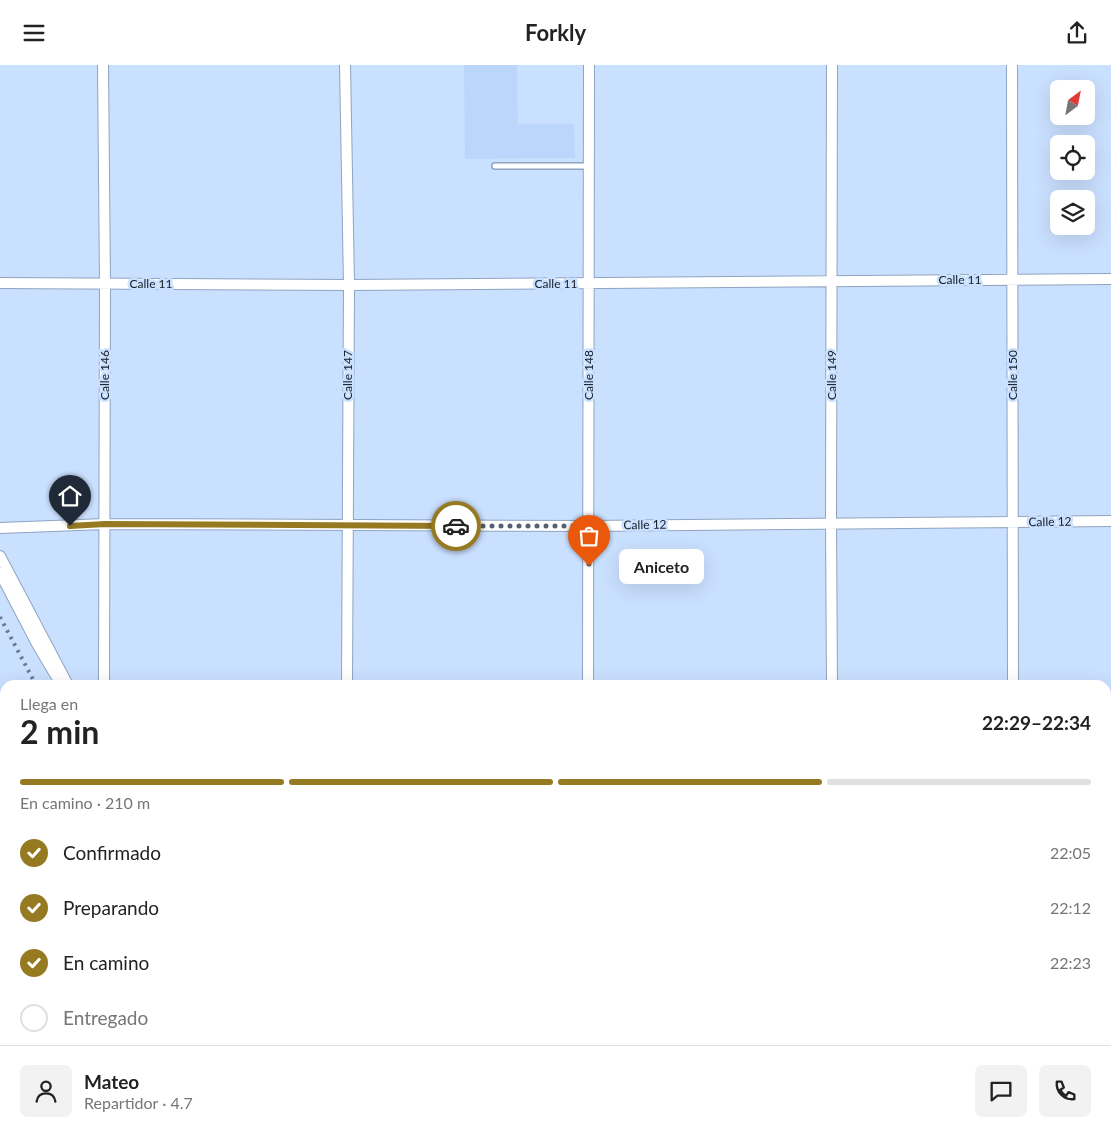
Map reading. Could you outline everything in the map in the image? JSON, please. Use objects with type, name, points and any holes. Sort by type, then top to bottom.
[{"type":"street","name":"Calle 146","points":[[103,65],[105,284],[104,680]]},
{"type":"street","name":"Calle 147","points":[[345,65],[349,285],[347,680]]},
{"type":"street","name":"Calle 148","points":[[588,680],[589,65]]},
{"type":"street","name":"Calle 149","points":[[832,65],[832,680]]},
{"type":"street","name":"Calle 150","points":[[1012,65],[1013,680]]},
{"type":"street","name":"Calle 11","points":[[0,283],[349,285],[1111,279]]},
{"type":"street","name":"Calle 12","points":[[0,528],[105,524],[589,526],[1111,521]]},
{"type":"street","points":[[0,556],[65,680]]},
{"type":"street","points":[[0,573],[37,644],[59,680]]},
{"type":"lane","points":[[495,166],[589,166]]},
{"type":"shaded area","points":[[464,65],[517,65],[518,124],[574,124],[575,158],[465,159]]},
{"type":"railway","points":[[0,617],[33,680]]},
{"type":"way so far","points":[[456,526],[589,526],[589,566]]},
{"type":"place","name":"Aniceto","points":[[589,566]]},
{"type":"route","points":[[70,526],[105,524],[456,526]]}]
